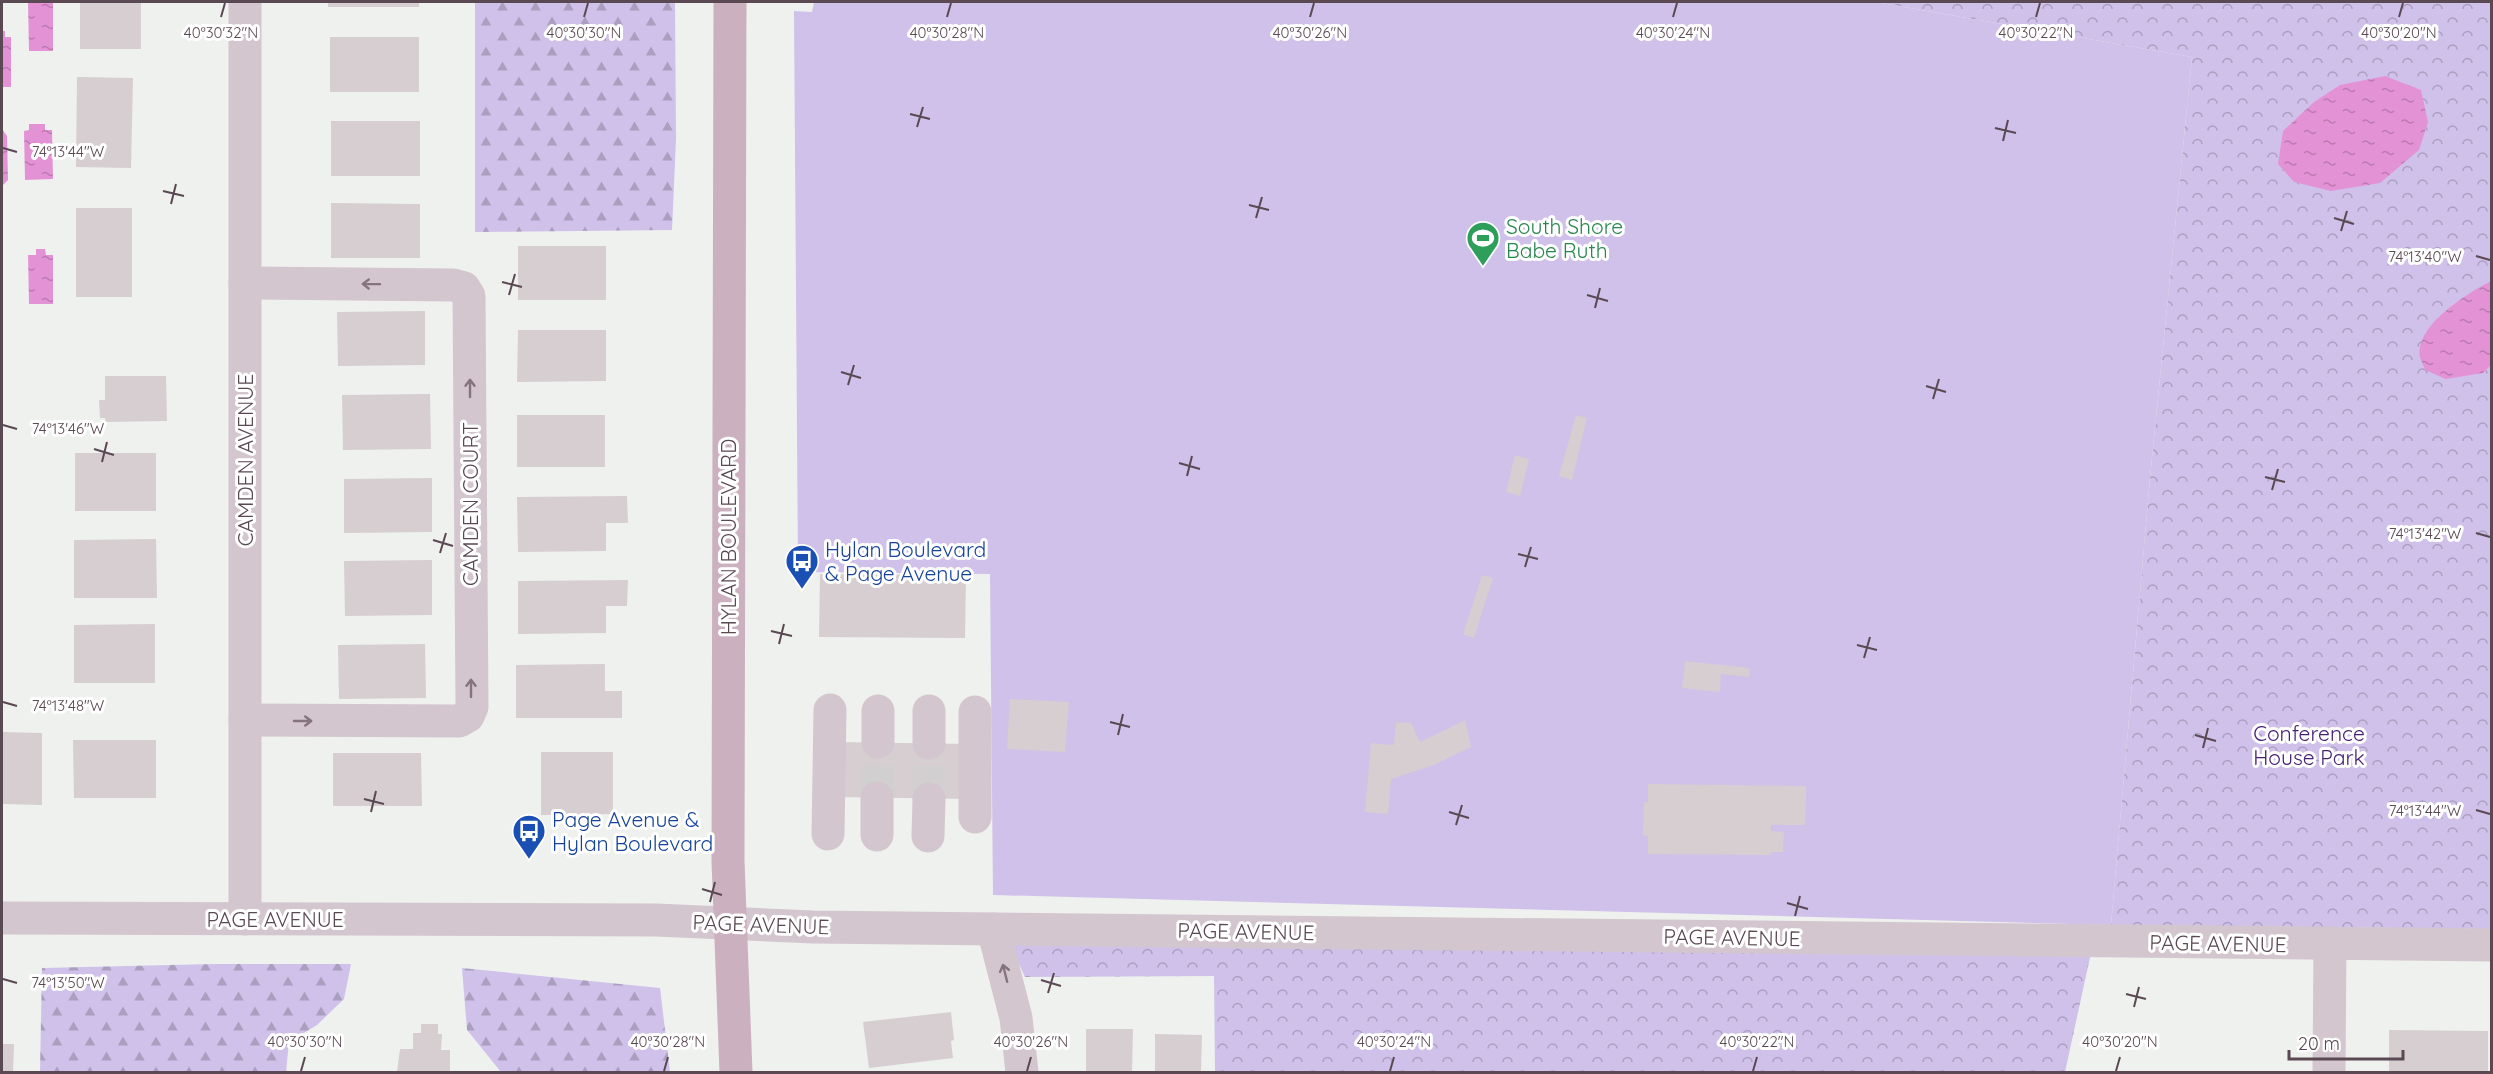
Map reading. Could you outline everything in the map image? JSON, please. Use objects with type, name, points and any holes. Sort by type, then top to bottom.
[{"type":"main road","name":"HYLAN BOULEVARD","points":[[730,2],[729,924],[736,1072]]},
{"type":"street","name":"CAMDEN AVENUE","points":[[245,2],[245,919]]},
{"type":"street","name":"CAMDEN COURT","points":[[245,283],[453,285],[467,292],[469,296],[472,707],[468,716],[459,720],[245,720]]},
{"type":"street","points":[[828,834],[830,710]]},
{"type":"street","points":[[975,712],[975,817]]},
{"type":"street","points":[[877,798],[877,835]]},
{"type":"street","points":[[928,836],[929,798]]},
{"type":"street","name":"PAGE AVENUE","points":[[2,918],[645,920],[813,927],[2492,945]]},
{"type":"street","points":[[993,928],[1016,1018],[1022,1072]]},
{"type":"street","points":[[2329,1072],[2330,944]]},
{"type":"green space","points":[[475,2],[675,2],[676,139],[672,230],[475,232]]},
{"type":"green space","name":"South Shore Babe Ruth","points":[[814,2],[1875,2],[2192,57],[2150,478],[2111,925],[993,895],[990,574],[798,572],[794,11],[812,12]]},
{"type":"green space","name":"Conference House Park","points":[[1875,2],[2491,2],[2491,929],[2111,925],[2150,478],[2192,57]]},
{"type":"green space","points":[[1013,942],[2091,953],[2065,1072],[1215,1072],[1214,976],[1025,977],[1013,951]]},
{"type":"green space","points":[[351,964],[344,999],[317,1025],[289,1042],[286,1072],[40,1072],[42,968]]},
{"type":"green space","points":[[462,968],[660,988],[670,1072],[501,1072],[467,1030]]},
{"type":"water","points":[[28,2],[53,2],[53,51],[29,51]]},
{"type":"water","points":[[2,31],[5,31],[5,37],[11,37],[11,87],[2,87]]},
{"type":"water","points":[[2385,76],[2421,90],[2428,122],[2419,150],[2380,183],[2331,191],[2294,182],[2278,164],[2283,131],[2314,102],[2340,85]]},
{"type":"water","points":[[29,124],[45,124],[45,130],[52,130],[53,179],[25,180],[24,131],[29,130]]},
{"type":"water","points":[[2,129],[7,136],[8,180],[2,186]]},
{"type":"water","points":[[36,249],[45,249],[46,255],[53,255],[53,304],[29,304],[28,255],[36,255]]},
{"type":"water","points":[[2491,281],[2491,365],[2483,373],[2446,379],[2425,370],[2420,357],[2421,345],[2434,322],[2457,302]]},
{"type":"building","points":[[80,2],[141,2],[141,49],[80,49]]},
{"type":"building","points":[[328,2],[419,2],[419,7],[328,7]]},
{"type":"building","points":[[330,37],[419,37],[419,92],[330,92]]},
{"type":"building","points":[[77,77],[133,78],[131,168],[76,167]]},
{"type":"building","points":[[331,121],[420,121],[420,176],[331,176]]},
{"type":"building","points":[[331,203],[420,204],[420,258],[331,258]]},
{"type":"building","points":[[76,208],[132,208],[132,297],[76,297]]},
{"type":"building","points":[[518,246],[606,246],[606,300],[518,300]]},
{"type":"building","points":[[425,311],[425,365],[338,366],[337,312]]},
{"type":"building","points":[[518,330],[606,330],[606,381],[517,382]]},
{"type":"building","points":[[105,376],[166,376],[167,421],[105,422],[105,418],[100,418],[99,400],[105,400]]},
{"type":"building","points":[[430,394],[431,449],[343,450],[342,395]]},
{"type":"building","points":[[517,415],[605,415],[605,467],[517,467]]},
{"type":"building","points":[[1576,415],[1587,418],[1572,480],[1559,476]]},
{"type":"building","points":[[75,453],[156,453],[156,511],[75,511]]},
{"type":"building","points":[[1515,455],[1529,459],[1520,496],[1506,492]]},
{"type":"building","points":[[432,478],[432,532],[344,533],[344,479]]},
{"type":"building","points":[[627,496],[628,523],[606,523],[606,551],[518,552],[517,497]]},
{"type":"building","points":[[156,539],[157,598],[74,598],[74,540]]},
{"type":"building","points":[[432,560],[432,615],[345,616],[344,561]]},
{"type":"building","points":[[820,574],[966,575],[965,638],[819,637]]},
{"type":"building","points":[[1482,575],[1493,578],[1474,638],[1463,634]]},
{"type":"building","points":[[628,580],[627,606],[606,606],[606,633],[518,634],[518,581]]},
{"type":"building","points":[[155,624],[155,683],[74,683],[74,625]]},
{"type":"building","points":[[425,644],[426,698],[339,699],[338,645]]},
{"type":"building","points":[[1685,661],[1750,668],[1749,677],[1721,674],[1720,692],[1682,688]]},
{"type":"building","points":[[605,664],[605,691],[622,691],[622,718],[516,718],[516,665]]},
{"type":"building","points":[[1010,699],[1069,702],[1065,752],[1007,749]]},
{"type":"building","points":[[1465,720],[1471,747],[1434,765],[1391,779],[1388,814],[1365,812],[1371,743],[1394,745],[1396,722],[1411,723],[1420,742]]},
{"type":"building","points":[[2,732],[42,733],[42,805],[2,804]]},
{"type":"building","points":[[73,740],[156,740],[156,798],[74,798]]},
{"type":"building","points":[[835,742],[971,744],[970,799],[834,797]]},
{"type":"building","points":[[541,752],[613,752],[613,814],[541,815]]},
{"type":"building","points":[[333,753],[421,753],[422,806],[333,806]]},
{"type":"building","points":[[1648,784],[1806,786],[1805,825],[1771,825],[1771,831],[1784,832],[1783,852],[1771,852],[1771,855],[1648,854],[1648,836],[1643,835],[1644,802],[1648,802]]},
{"type":"building","points":[[951,1012],[953,1058],[869,1068],[863,1022]]},
{"type":"building","points":[[421,1024],[438,1024],[438,1034],[442,1034],[441,1050],[450,1050],[450,1072],[397,1072],[400,1049],[413,1049],[413,1033],[421,1033]]},
{"type":"building","points":[[1086,1029],[1133,1029],[1132,1072],[1086,1072]]},
{"type":"building","points":[[2389,1030],[2488,1031],[2488,1072],[2389,1072]]},
{"type":"building","points":[[1155,1034],[1202,1035],[1201,1072],[1155,1072]]},
{"type":"building","points":[[2,1044],[14,1044],[13,1072],[2,1072]]},
{"type":"tunnel","points":[[877,798],[878,742]]},
{"type":"tunnel","points":[[929,743],[929,799]]},
{"type":"place","name":"South Shore Babe Ruth","points":[[1483,267]]},
{"type":"place","name":"Hylan Boulevard & Page Avenue","points":[[802,590]]},
{"type":"place","name":"Page Avenue & Hylan Boulevard","points":[[529,860]]}]
